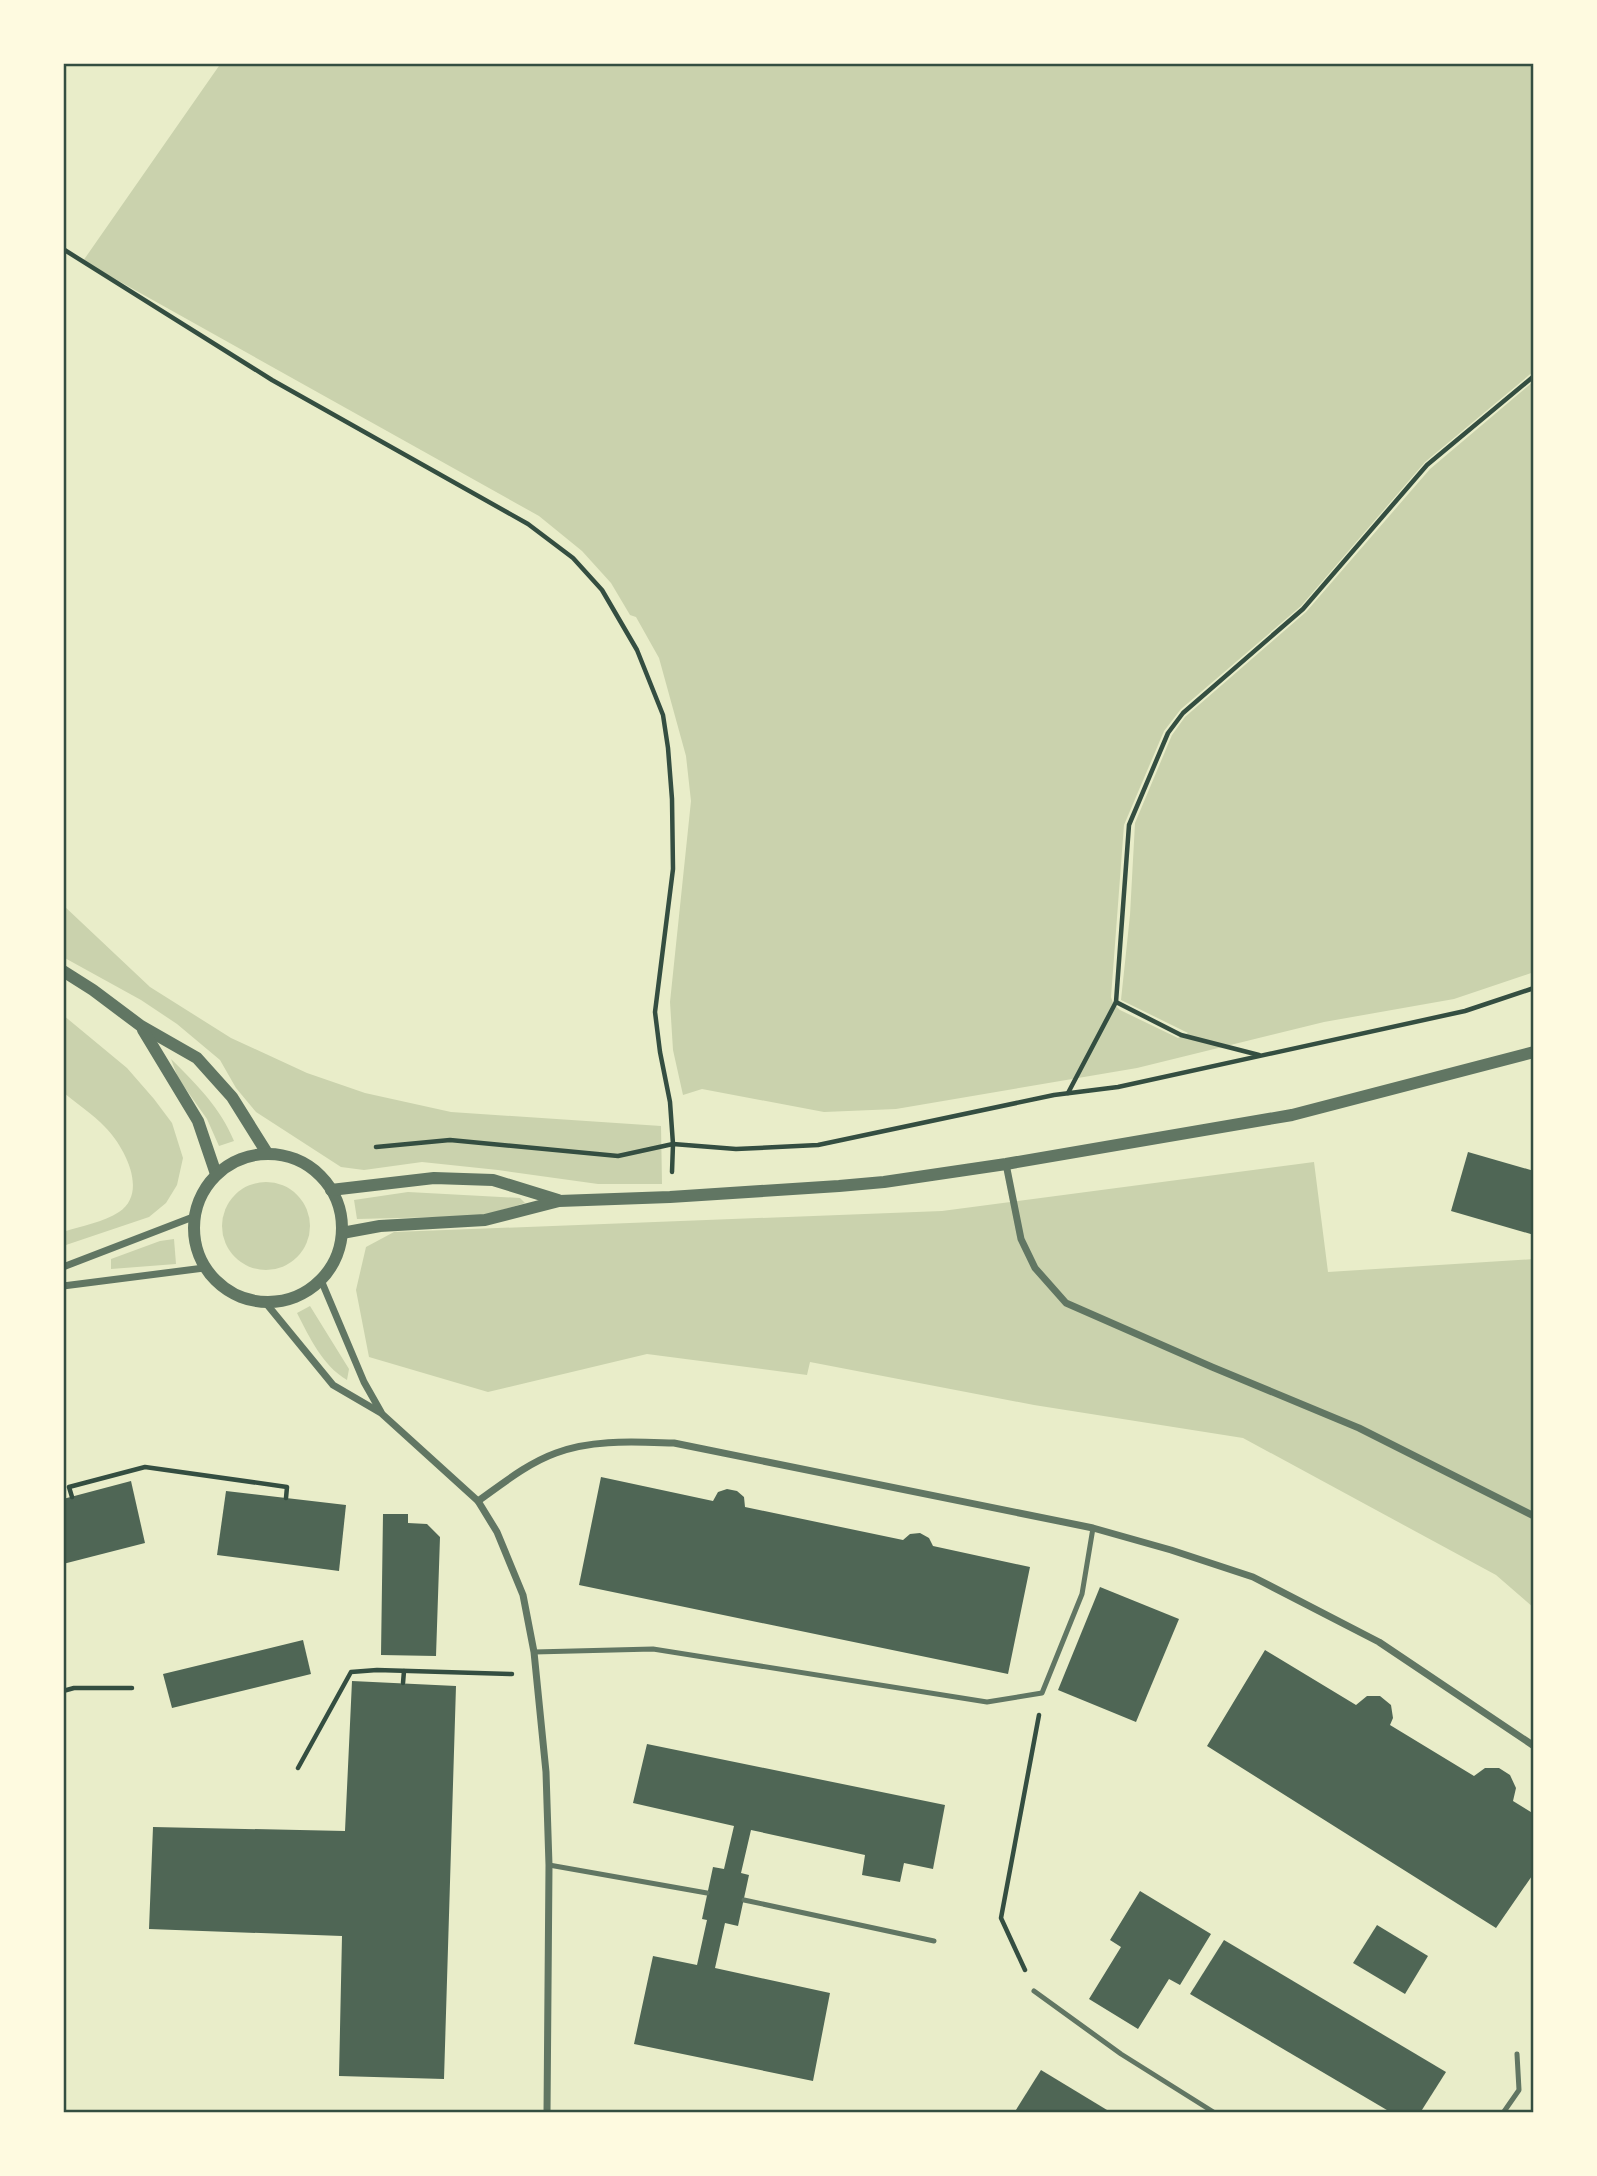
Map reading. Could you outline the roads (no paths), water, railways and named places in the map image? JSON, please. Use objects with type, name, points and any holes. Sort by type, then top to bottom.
[{"type":"street","points":[[63,971],[141,1026],[197,1058],[232,1097],[267,1153]]},
{"type":"street","points":[[141,1026],[198,1121],[216,1174]]},
{"type":"street","points":[[342,1233],[380,1226],[485,1220],[559,1201],[839,1186],[1006,1164],[1292,1115],[1534,1052]]},
{"type":"street","points":[[267,1153],[304,1163],[320,1174],[331,1189],[340,1210],[342,1233],[335,1258],[321,1280],[296,1297],[280,1302],[241,1298],[220,1286],[204,1268],[194,1244],[193,1217],[201,1194],[216,1174],[231,1163],[248,1156],[267,1153]]},
{"type":"street","points":[[1006,1164],[1021,1239],[1035,1268],[1066,1303],[1359,1428],[1534,1516]]},
{"type":"street","points":[[331,1189],[434,1178],[493,1180],[559,1201]]},
{"type":"street","points":[[63,1267],[193,1217]]},
{"type":"street","points":[[63,1286],[204,1268]]},
{"type":"street","points":[[321,1280],[381,1413]]},
{"type":"street","points":[[265,1302],[333,1385],[381,1413],[478,1501],[497,1532],[523,1595],[534,1652],[545,1758],[549,1865],[547,2113]]},
{"type":"street","points":[[478,1501],[514,1475],[555,1453],[589,1444],[627,1441],[674,1443],[1093,1528],[1253,1577],[1379,1642],[1534,1746]]},
{"type":"lane","points":[[534,1652],[653,1649],[987,1702],[1042,1693],[1082,1594],[1093,1528]]},
{"type":"lane","points":[[549,1865],[708,1892]]},
{"type":"lane","points":[[744,1900],[934,1941]]},
{"type":"lane","points":[[1034,1991],[1121,2054],[1215,2113]]},
{"type":"lane","points":[[1503,2113],[1519,2090],[1517,2054]]}]
